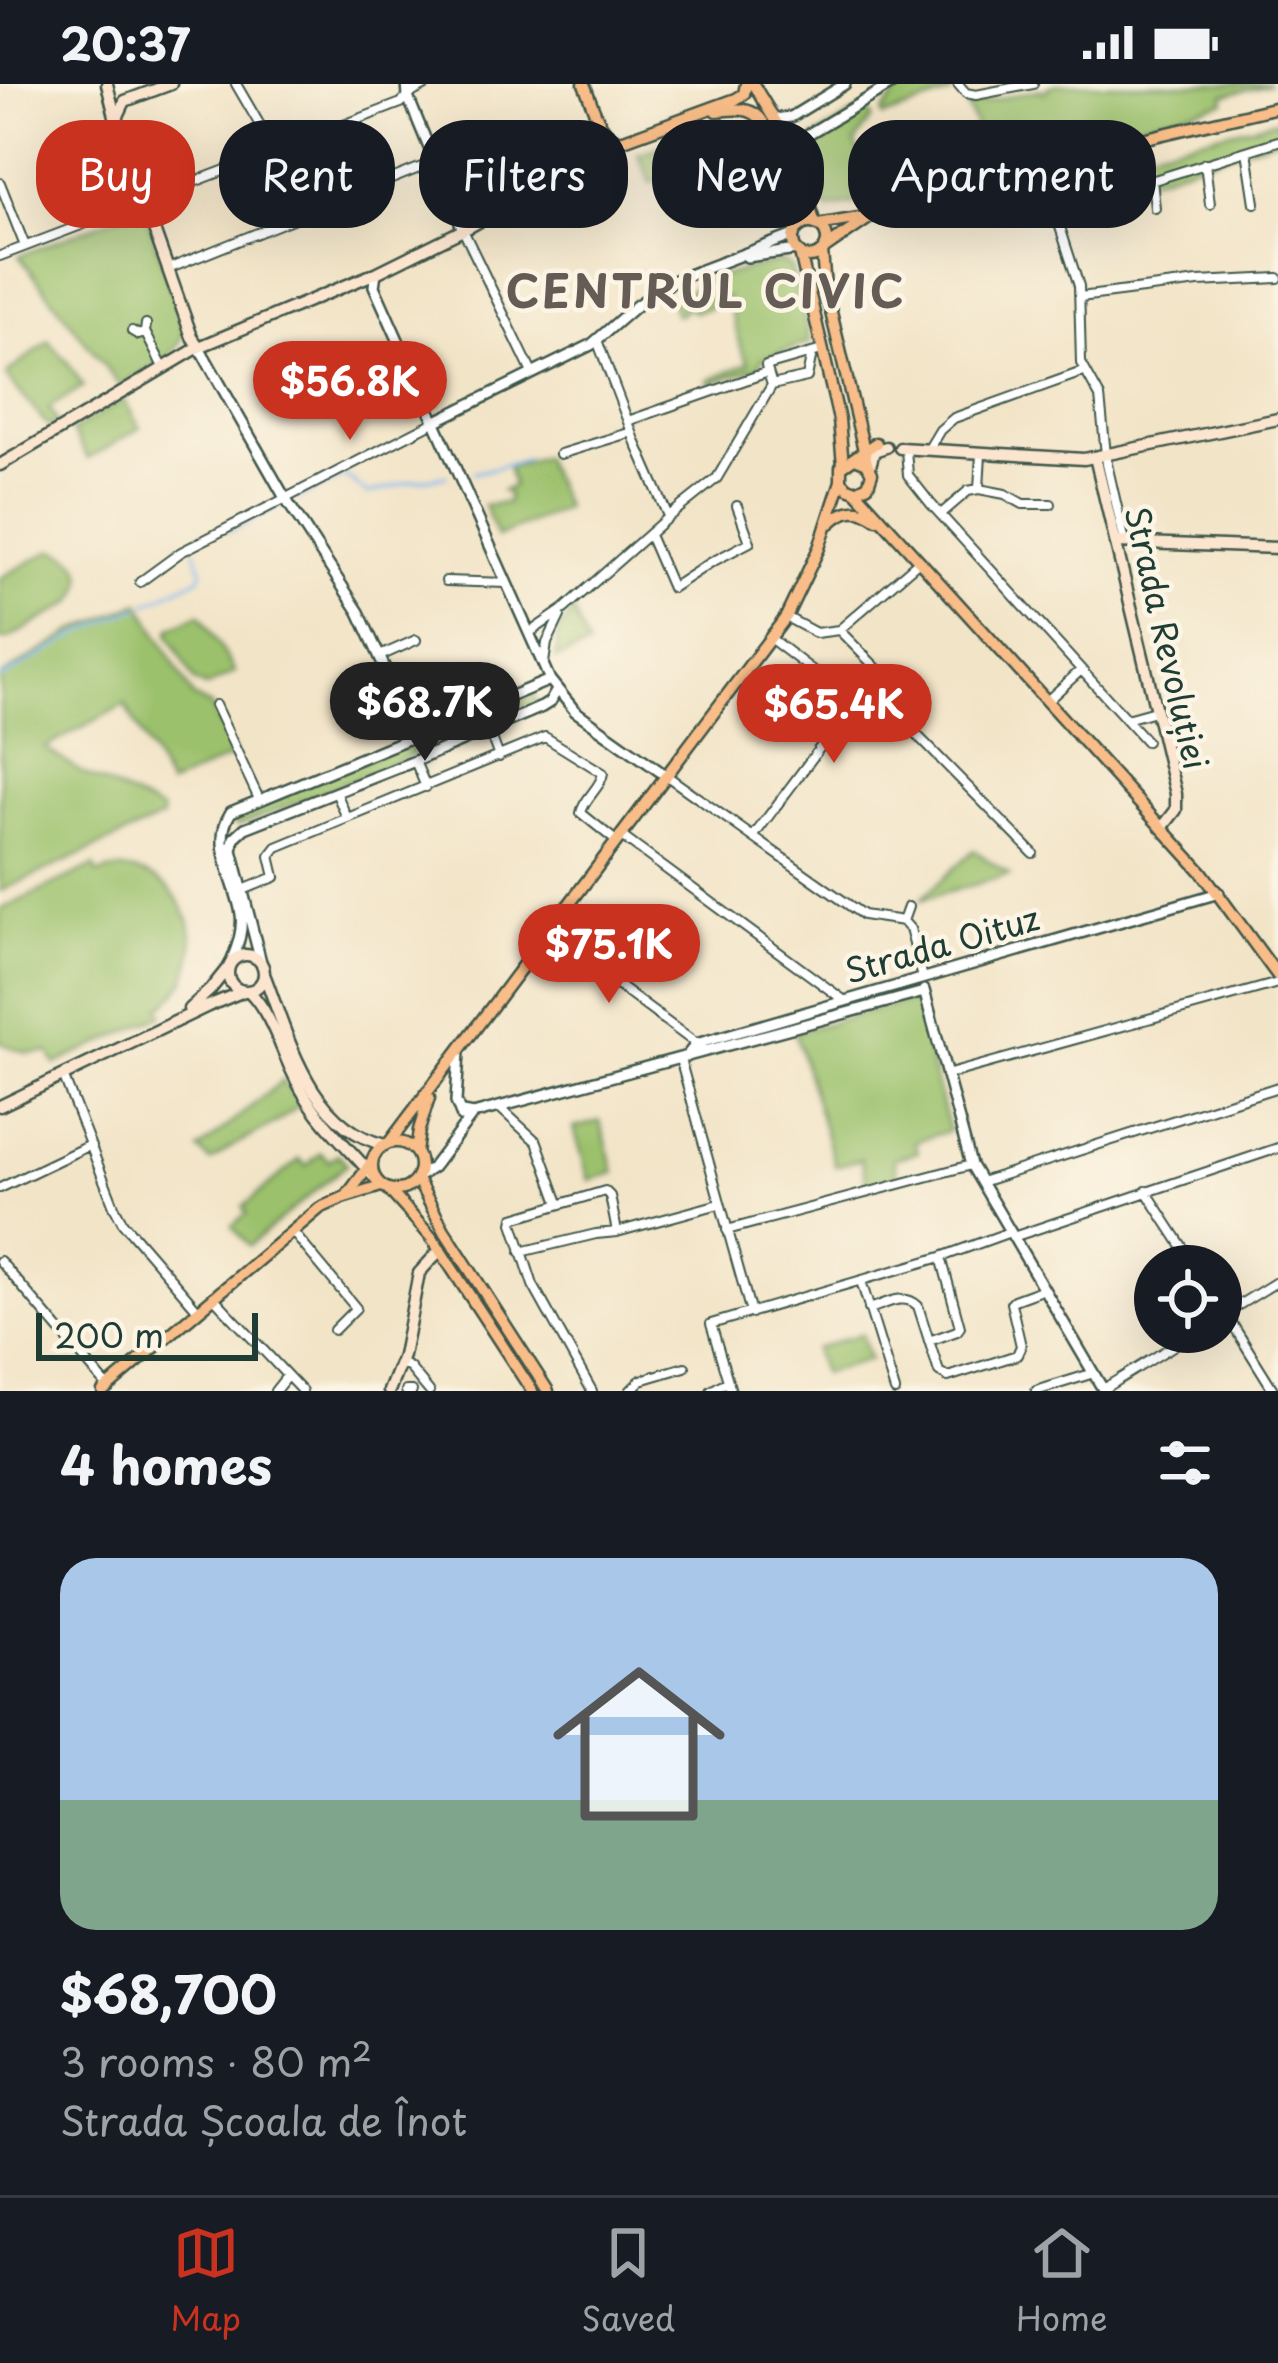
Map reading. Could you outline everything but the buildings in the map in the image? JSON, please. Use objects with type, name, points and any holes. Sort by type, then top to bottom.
[{"type":"main road","points":[[108,84],[129,98]]},
{"type":"main road","points":[[108,84],[117,120]]},
{"type":"main road","points":[[118,120],[129,98],[171,84]]},
{"type":"main road","points":[[584,84],[599,120]]},
{"type":"main road","points":[[628,138],[740,97],[750,84],[774,119]]},
{"type":"main road","points":[[1156,137],[1278,107]]},
{"type":"main road","points":[[376,1176],[375,1154],[432,1089],[786,617],[829,521],[854,487],[872,476],[839,420],[818,351],[777,156],[761,119],[742,110],[696,114]]},
{"type":"main road","points":[[155,228],[199,347]]},
{"type":"main road","points":[[0,466],[199,347],[376,273],[467,228]]},
{"type":"main road","points":[[794,234],[800,228]]},
{"type":"main road","points":[[819,228],[826,235],[825,287],[859,431],[860,461]]},
{"type":"main road","points":[[798,252],[811,257],[854,228]]},
{"type":"main road","points":[[903,448],[1074,460],[1278,419]]},
{"type":"main road","points":[[859,431],[881,445],[840,470],[1219,893],[1278,979]]},
{"type":"main road","name":"Strada Revoluției","points":[[1101,456],[1177,800],[1175,813],[1162,828]]},
{"type":"main road","points":[[829,521],[854,510],[869,513],[887,526]]},
{"type":"main road","points":[[1120,542],[1278,548]]},
{"type":"main road","points":[[164,1028],[210,990],[230,964],[247,955],[262,968],[298,1063],[317,1095],[346,1128],[367,1140],[406,1144],[417,1155]]},
{"type":"main road","points":[[230,964],[227,977],[266,1012],[307,1099],[417,1218],[532,1391]]},
{"type":"main road","points":[[0,1106],[260,985],[262,968]]},
{"type":"main road","points":[[432,1089],[417,1155],[417,1178],[425,1199],[548,1391]]},
{"type":"main road","points":[[376,1176],[402,1190],[417,1178]]},
{"type":"main road","points":[[106,1389],[320,1208],[376,1176]]},
{"type":"main road","points":[[346,1197],[376,1176]]},
{"type":"main road","points":[[389,1391],[401,1363],[419,1273],[440,1250],[465,1262]]},
{"type":"main road","points":[[490,1326],[500,1327],[503,1319]]},
{"type":"street","points":[[236,84],[257,120]]},
{"type":"street","points":[[407,84],[419,124]]},
{"type":"street","points":[[357,120],[401,103],[428,84]]},
{"type":"street","points":[[774,119],[791,117],[845,84]]},
{"type":"street","points":[[824,125],[892,84]]},
{"type":"street","points":[[958,84],[976,95],[1033,84]]},
{"type":"street","points":[[1156,178],[1278,141]]},
{"type":"street","points":[[1247,150],[1255,203]]},
{"type":"street","points":[[1205,163],[1210,204]]},
{"type":"street","points":[[168,269],[419,168]]},
{"type":"street","points":[[0,183],[25,246]]},
{"type":"street","points":[[0,256],[74,228]]},
{"type":"street","points":[[1061,228],[1080,297],[1081,363],[1100,398],[1101,456]]},
{"type":"street","points":[[463,230],[532,373]]},
{"type":"street","points":[[140,582],[181,552],[597,340],[664,286],[794,234]]},
{"type":"street","points":[[736,258],[798,252]]},
{"type":"street","points":[[376,273],[374,286],[557,690],[575,711],[863,915],[903,921],[910,929],[971,1165],[1104,1390],[1163,1353]]},
{"type":"street","points":[[1080,297],[1198,282],[1278,278]]},
{"type":"street","points":[[140,331],[164,369]]},
{"type":"street","points":[[597,340],[668,517]]},
{"type":"street","points":[[199,347],[285,498],[358,611],[422,747],[430,754]]},
{"type":"street","points":[[772,385],[766,366],[818,351]]},
{"type":"street","points":[[529,633],[564,609],[720,473],[772,385],[807,377],[818,351]]},
{"type":"street","points":[[928,450],[953,418],[1085,371]]},
{"type":"street","points":[[628,421],[768,372]]},
{"type":"street","points":[[560,454],[632,432]]},
{"type":"street","points":[[903,448],[908,475],[1146,741]]},
{"type":"street","points":[[980,489],[981,454]]},
{"type":"street","points":[[941,514],[968,491],[980,489],[1023,503],[1051,505]]},
{"type":"street","points":[[649,535],[672,588],[750,542],[737,506]]},
{"type":"street","points":[[786,617],[816,633],[838,630],[919,560]]},
{"type":"street","points":[[446,581],[506,583]]},
{"type":"street","points":[[533,686],[564,609]]},
{"type":"street","points":[[838,630],[900,692],[899,714],[914,733],[1033,854]]},
{"type":"street","points":[[770,638],[854,702]]},
{"type":"street","points":[[380,656],[416,640]]},
{"type":"street","points":[[753,837],[878,669]]},
{"type":"street","points":[[1047,701],[1082,670]]},
{"type":"street","points":[[262,968],[243,890],[219,823],[235,809],[550,680]]},
{"type":"street","points":[[230,964],[242,921],[229,853],[240,830],[548,704],[557,690]]},
{"type":"street","points":[[215,705],[259,799]]},
{"type":"street","points":[[1126,719],[1155,711]]},
{"type":"street","points":[[489,730],[500,757]]},
{"type":"street","points":[[243,890],[275,878],[270,856],[274,850],[549,737],[603,773],[582,816],[845,1000]]},
{"type":"street","points":[[416,761],[425,787]]},
{"type":"street","points":[[336,792],[347,819]]},
{"type":"street","name":"Strada Oituz","points":[[467,1113],[682,1058],[701,1047],[845,1000],[1219,893]]},
{"type":"street","points":[[903,921],[908,907]]},
{"type":"street","points":[[547,934],[701,1047]]},
{"type":"street","points":[[946,1075],[1278,979]]},
{"type":"street","name":"Strada Oituz","points":[[701,1047],[924,992]]},
{"type":"street","points":[[417,1178],[446,1149],[467,1113],[456,1102],[459,1051]]},
{"type":"street","points":[[682,1058],[752,1313]]},
{"type":"street","points":[[63,1076],[124,1223],[198,1310]]},
{"type":"street","points":[[981,1182],[1278,1088]]},
{"type":"street","points":[[499,1107],[537,1142],[559,1203]]},
{"type":"street","points":[[0,1188],[89,1145]]},
{"type":"street","points":[[711,1391],[729,1386],[711,1324],[940,1258],[1278,1148]]},
{"type":"street","points":[[417,1155],[434,1156],[446,1149]]},
{"type":"street","points":[[727,1230],[971,1165]]},
{"type":"street","points":[[592,1391],[533,1285],[513,1223],[514,1217],[607,1191],[617,1232]]},
{"type":"street","points":[[1146,1191],[1181,1245]]},
{"type":"street","points":[[520,1252],[719,1204]]},
{"type":"street","points":[[292,1231],[356,1308],[334,1330]]},
{"type":"street","points":[[929,1340],[961,1327],[940,1258]]},
{"type":"street","points":[[0,1262],[106,1389]]},
{"type":"street","points":[[861,1281],[895,1391]]},
{"type":"street","points":[[1242,1301],[1278,1281]]},
{"type":"street","points":[[869,1309],[903,1298],[918,1306],[939,1372],[945,1377],[1020,1351],[1011,1304],[1044,1289]]},
{"type":"street","points":[[213,1297],[302,1391]]},
{"type":"street","points":[[1242,1341],[1274,1391]]},
{"type":"street","points":[[401,1363],[428,1391]]},
{"type":"street","points":[[630,1391],[641,1380],[685,1367]]},
{"type":"street","points":[[1036,1391],[1094,1373]]},
{"type":"street","points":[[274,1391],[287,1376]]},
{"type":"green space","points":[[906,84],[948,84],[951,94],[883,117],[882,112]]},
{"type":"green space","points":[[1270,84],[1224,95],[1225,102],[1154,120],[973,120],[967,106],[1047,91],[1047,87]]},
{"type":"green space","points":[[861,109],[872,118],[848,120],[848,205],[828,209],[824,206],[824,132]]},
{"type":"green space","points":[[1278,120],[1278,138],[1156,176],[1156,149]]},
{"type":"green space","points":[[652,149],[652,183],[651,183],[638,154]]},
{"type":"green space","points":[[89,228],[151,228],[183,327],[177,347],[119,385],[19,256]]},
{"type":"green space","points":[[775,262],[791,268],[810,342],[709,384],[708,380],[749,363],[727,297],[710,301],[711,307],[693,312],[682,309],[676,315],[671,300],[711,279]]},
{"type":"green space","points":[[49,341],[83,386],[49,408],[57,422],[49,427],[7,377]]},
{"type":"green space","points":[[124,400],[140,428],[88,459],[72,431]]},
{"type":"green space","points":[[543,457],[565,508],[497,537],[484,505],[507,503],[508,494],[502,491],[513,486],[508,468]]},
{"type":"green space","points":[[52,550],[76,562],[82,576],[79,593],[73,602],[0,640],[0,578]]},
{"type":"green space","points":[[140,603],[193,697],[211,706],[234,755],[169,786],[125,704],[45,748],[79,771],[162,811],[162,818],[0,891],[0,677],[75,631]]},
{"type":"green space","points":[[573,610],[588,647],[556,659],[558,632]]},
{"type":"green space","points":[[200,614],[235,672],[206,687],[195,682],[169,634],[171,628]]},
{"type":"green space","points":[[533,692],[537,703],[433,747],[427,745],[428,735]]},
{"type":"green space","points":[[408,742],[414,746],[413,755],[238,826],[230,820],[231,816]]},
{"type":"green space","points":[[974,850],[1009,875],[920,900]]},
{"type":"green space","points":[[94,866],[98,874],[126,870],[150,876],[170,891],[192,935],[191,961],[181,986],[160,1008],[163,1015],[55,1064],[49,1052],[27,1053],[0,1043],[0,910]]},
{"type":"green space","points":[[914,1000],[949,1131],[915,1141],[918,1152],[893,1159],[898,1179],[868,1187],[861,1159],[835,1166],[795,1032]]},
{"type":"green space","points":[[283,1080],[300,1104],[293,1110],[210,1161],[199,1150]]},
{"type":"green space","points":[[600,1121],[615,1173],[589,1180],[574,1128]]},
{"type":"green space","points":[[321,1153],[329,1161],[338,1154],[347,1164],[249,1246],[232,1226],[247,1213],[243,1207],[300,1159],[306,1166]]},
{"type":"green space","points":[[861,1334],[869,1360],[822,1374],[814,1349]]},
{"type":"waterway","points":[[474,473],[526,460]]},
{"type":"waterway","points":[[298,499],[345,476],[368,494],[446,476]]},
{"type":"waterway","points":[[229,532],[283,506]]},
{"type":"waterway","points":[[147,604],[199,578],[202,572],[195,550]]},
{"type":"waterway","points":[[0,679],[81,633],[140,607]]},
{"type":"district","name":"CENTRUL CIVIC","points":[[706,292]]}]
